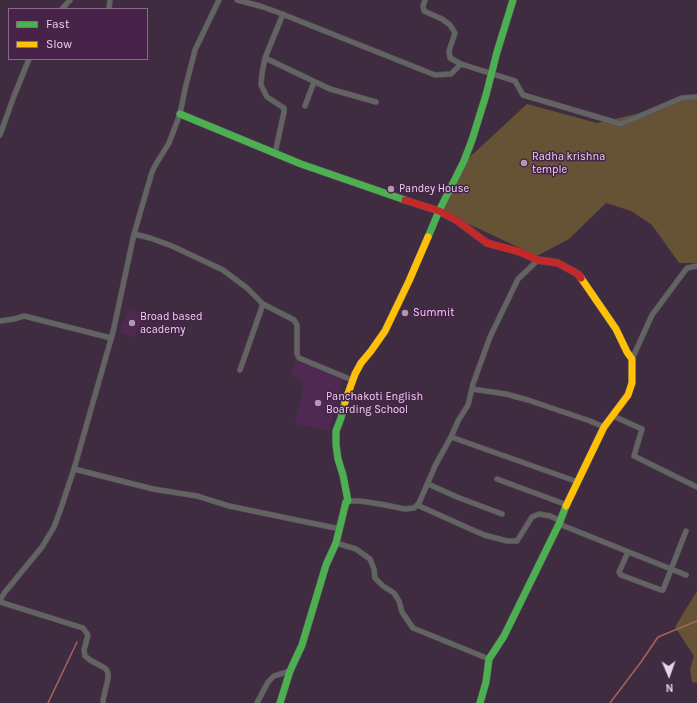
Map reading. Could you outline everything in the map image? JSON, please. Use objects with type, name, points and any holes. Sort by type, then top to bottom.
[{"type":"street","points":[[63,8],[70,0]]},
{"type":"street","points":[[103,703],[108,673],[106,669],[85,656],[84,650],[88,635],[83,628],[0,601],[5,592],[42,547],[54,527],[60,511],[74,469],[111,338],[134,234],[153,168],[169,143],[180,114],[195,50],[219,0]]},
{"type":"street","points":[[237,0],[283,14],[435,75],[451,74],[461,64]]},
{"type":"street","points":[[425,0],[423,6],[424,11],[450,25],[455,33],[449,52],[450,58],[461,64],[515,81],[523,95],[621,124],[682,98],[697,97]]},
{"type":"street","points":[[280,703],[290,671],[302,645],[326,565],[336,543],[346,502],[348,501],[338,459],[336,431],[352,380],[361,363],[371,352],[385,330],[409,281],[439,211],[464,161],[472,140],[513,0]]},
{"type":"street","points":[[275,153],[284,108],[267,97],[261,85],[265,58],[283,14]]},
{"type":"street","points":[[265,58],[330,89],[376,102]]},
{"type":"street","points":[[0,135],[29,60]]},
{"type":"street","points":[[305,106],[314,82]]},
{"type":"street","points":[[180,114],[301,164],[439,211],[456,220],[487,243],[520,252],[538,260],[558,263],[578,274],[616,329],[632,359]]},
{"type":"street","points":[[134,234],[172,246],[215,266],[238,280],[263,304],[294,320],[297,325],[297,354],[299,358],[352,380]]},
{"type":"street","points":[[348,501],[360,501],[405,509],[414,508],[419,503],[436,464],[468,405],[472,388],[490,337],[518,279],[538,260]]},
{"type":"street","points":[[480,703],[486,682],[489,659],[504,636],[560,522],[566,505],[604,427],[628,395],[632,383],[632,359],[652,315],[687,268],[697,266]]},
{"type":"street","points":[[240,370],[263,304]]},
{"type":"street","points":[[0,321],[24,316],[111,338]]},
{"type":"street","points":[[472,388],[506,394],[528,400],[604,427]]},
{"type":"street","points":[[613,416],[642,429],[634,456],[697,487]]},
{"type":"street","points":[[451,437],[578,482]]},
{"type":"street","points":[[74,469],[153,489],[197,496],[229,506],[340,529]]},
{"type":"street","points":[[497,479],[566,505]]},
{"type":"street","points":[[428,484],[502,514]]},
{"type":"street","points":[[417,505],[484,535],[507,541],[517,541],[532,517],[540,514],[550,516],[560,522],[628,552],[686,575]]},
{"type":"street","points":[[628,552],[619,572],[621,575],[664,590],[686,531]]},
{"type":"street","points":[[336,543],[356,548],[370,559],[374,569],[375,578],[383,586],[394,593],[399,601],[402,612],[413,628],[489,659]]},
{"type":"street","points":[[257,703],[268,682],[274,676],[290,671]]},
{"type":"shaded area","points":[[697,95],[697,263],[679,263],[652,225],[631,211],[606,203],[569,239],[537,256],[439,210],[459,167],[527,104],[597,123],[654,110]]},
{"type":"shaded area","name":"Broad based academy","points":[[130,308],[145,314],[134,338],[119,332]]},
{"type":"shaded area","name":"Panchakoti English Boarding School","points":[[296,361],[328,370],[342,378],[329,431],[295,424],[304,383],[291,376]]},
{"type":"shaded area","points":[[697,591],[697,683],[692,682],[690,669],[694,656],[675,627]]},
{"type":"waterway","points":[[610,703],[658,637],[697,621]]},
{"type":"waterway","points":[[48,703],[77,642]]},
{"type":"traffic: fast","points":[[428,237],[464,161],[472,140],[513,0]]},
{"type":"traffic: fast","points":[[180,114],[301,164],[405,200]]},
{"type":"traffic: fast","points":[[280,703],[290,671],[302,645],[326,565],[336,543],[346,502],[348,501],[336,445],[336,431],[345,402]]},
{"type":"traffic: fast","points":[[480,703],[486,682],[489,659],[504,636],[559,524],[566,506]]},
{"type":"traffic: slow","points":[[345,402],[355,374],[361,363],[385,331],[428,237]]},
{"type":"traffic: slow","points":[[566,506],[604,427],[628,395],[632,383],[632,359],[616,329],[581,278]]},
{"type":"traffic: jam","points":[[405,200],[439,211],[456,220],[487,243],[520,252],[538,260],[558,263],[578,274],[581,278]]},
{"type":"place","name":"Radha krishna temple","points":[[524,163]]},
{"type":"place","name":"Pandey House","points":[[391,189]]},
{"type":"place","name":"Summit","points":[[405,313]]},
{"type":"place","name":"Broad based academy","points":[[132,323]]},
{"type":"place","name":"Panchakoti English Boarding School","points":[[318,403]]}]
